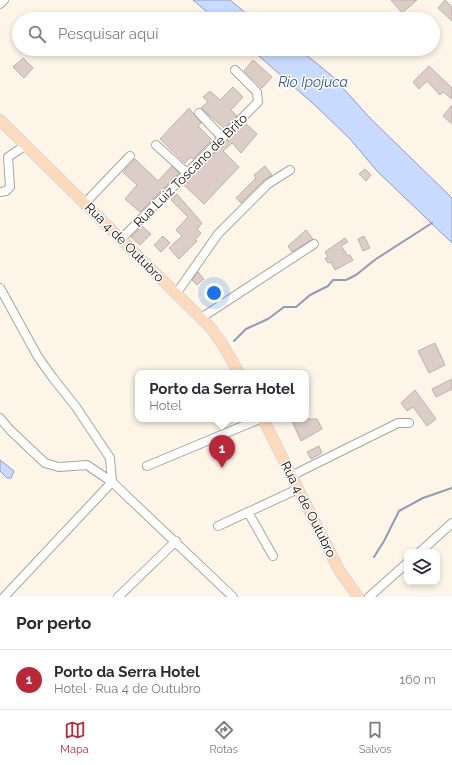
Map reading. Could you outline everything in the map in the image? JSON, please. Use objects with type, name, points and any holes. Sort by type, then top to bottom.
[{"type":"main road","name":"Rua 4 de Outubro","points":[[0,120],[201,318],[221,342],[237,370]]},
{"type":"main road","name":"Rua 4 de Outubro","points":[[264,422],[339,570],[358,597]]},
{"type":"street","points":[[0,4],[4,0]]},
{"type":"street","name":"Rua Luiz Toscano de Brito","points":[[121,239],[258,102],[257,92],[234,70]]},
{"type":"street","points":[[199,113],[222,137]]},
{"type":"street","points":[[0,192],[6,191],[10,187],[8,157],[26,145]]},
{"type":"street","points":[[156,145],[187,174]]},
{"type":"street","points":[[85,203],[130,156]]},
{"type":"street","points":[[176,294],[218,234],[268,184],[290,170]]},
{"type":"street","points":[[201,318],[314,244]]},
{"type":"street","points":[[0,288],[38,357],[76,407],[110,458],[112,482],[4,597]]},
{"type":"street","points":[[0,418],[10,430],[45,463],[59,467],[87,465],[112,482],[176,541],[230,596]]},
{"type":"street","points":[[147,466],[253,422]]},
{"type":"street","points":[[291,476],[398,424],[409,423]]},
{"type":"street","points":[[218,526],[298,489]]},
{"type":"street","points":[[248,512],[273,556]]},
{"type":"street","points":[[423,549],[452,523]]},
{"type":"street","points":[[118,597],[176,541]]},
{"type":"street","points":[[369,597],[404,566]]},
{"type":"water","points":[[193,0],[230,0],[245,12],[207,12]]},
{"type":"water","name":"Rio Ipojuca","points":[[259,56],[308,56],[332,76],[370,118],[452,198],[452,243],[377,171],[350,139],[318,108]]},
{"type":"water","points":[[0,460],[14,471],[11,478],[7,478],[0,471]]},
{"type":"building","points":[[391,0],[417,0],[403,12],[401,12]]},
{"type":"building","points":[[445,0],[452,7],[452,21],[438,8]]},
{"type":"building","points":[[23,58],[33,68],[24,78],[13,67]]},
{"type":"building","points":[[253,60],[272,77],[262,88],[244,71]]},
{"type":"building","points":[[429,66],[452,88],[452,99],[443,92],[440,95],[427,81],[419,89],[413,82]]},
{"type":"building","points":[[233,87],[243,97],[231,110],[237,116],[224,128],[201,108],[208,102],[203,97],[210,91],[220,100]]},
{"type":"building","points":[[452,105],[452,124],[443,116]]},
{"type":"building","points":[[189,108],[201,123],[198,126],[212,140],[193,159],[191,157],[185,163],[160,139]]},
{"type":"building","points":[[245,123],[257,134],[241,153],[232,143],[223,151],[239,167],[204,204],[183,184]]},
{"type":"building","points":[[135,159],[158,181],[172,166],[179,173],[140,212],[125,199],[137,185],[123,172]]},
{"type":"building","points":[[265,166],[272,175],[264,180],[241,203],[236,198],[256,178],[254,175]]},
{"type":"building","points":[[365,169],[371,175],[366,181],[359,174]]},
{"type":"building","points":[[177,194],[202,223],[197,229],[201,233],[195,240],[197,241],[179,259],[169,248],[182,236],[176,230],[188,217],[171,200]]},
{"type":"building","points":[[142,226],[151,234],[140,245],[131,237]]},
{"type":"building","points":[[306,230],[313,239],[292,252],[288,246]]},
{"type":"building","points":[[163,236],[170,243],[161,252],[154,245]]},
{"type":"building","points":[[364,236],[370,248],[363,251],[358,239]]},
{"type":"building","points":[[345,238],[348,242],[341,246],[353,260],[335,270],[331,262],[328,263],[325,258],[328,257],[325,252]]},
{"type":"building","points":[[198,272],[204,279],[197,285],[192,280]]},
{"type":"building","points":[[435,343],[445,365],[429,373],[418,351]]},
{"type":"building","points":[[452,379],[452,389],[436,397],[432,389]]},
{"type":"building","points":[[415,390],[436,419],[427,426],[413,407],[407,411],[401,403]]},
{"type":"building","points":[[309,419],[317,419],[322,429],[301,441],[292,422],[309,422]]},
{"type":"building","points":[[319,446],[322,453],[311,459],[307,452]]},
{"type":"waterway","points":[[234,341],[246,329],[268,319],[284,307],[296,307],[310,295],[328,286],[333,280],[346,280],[356,275],[376,259],[432,223]]},
{"type":"waterway","points":[[374,557],[399,511],[423,498],[452,488]]},
{"type":"place","name":"Porto da Serra Hotel","points":[[222,468]]}]
